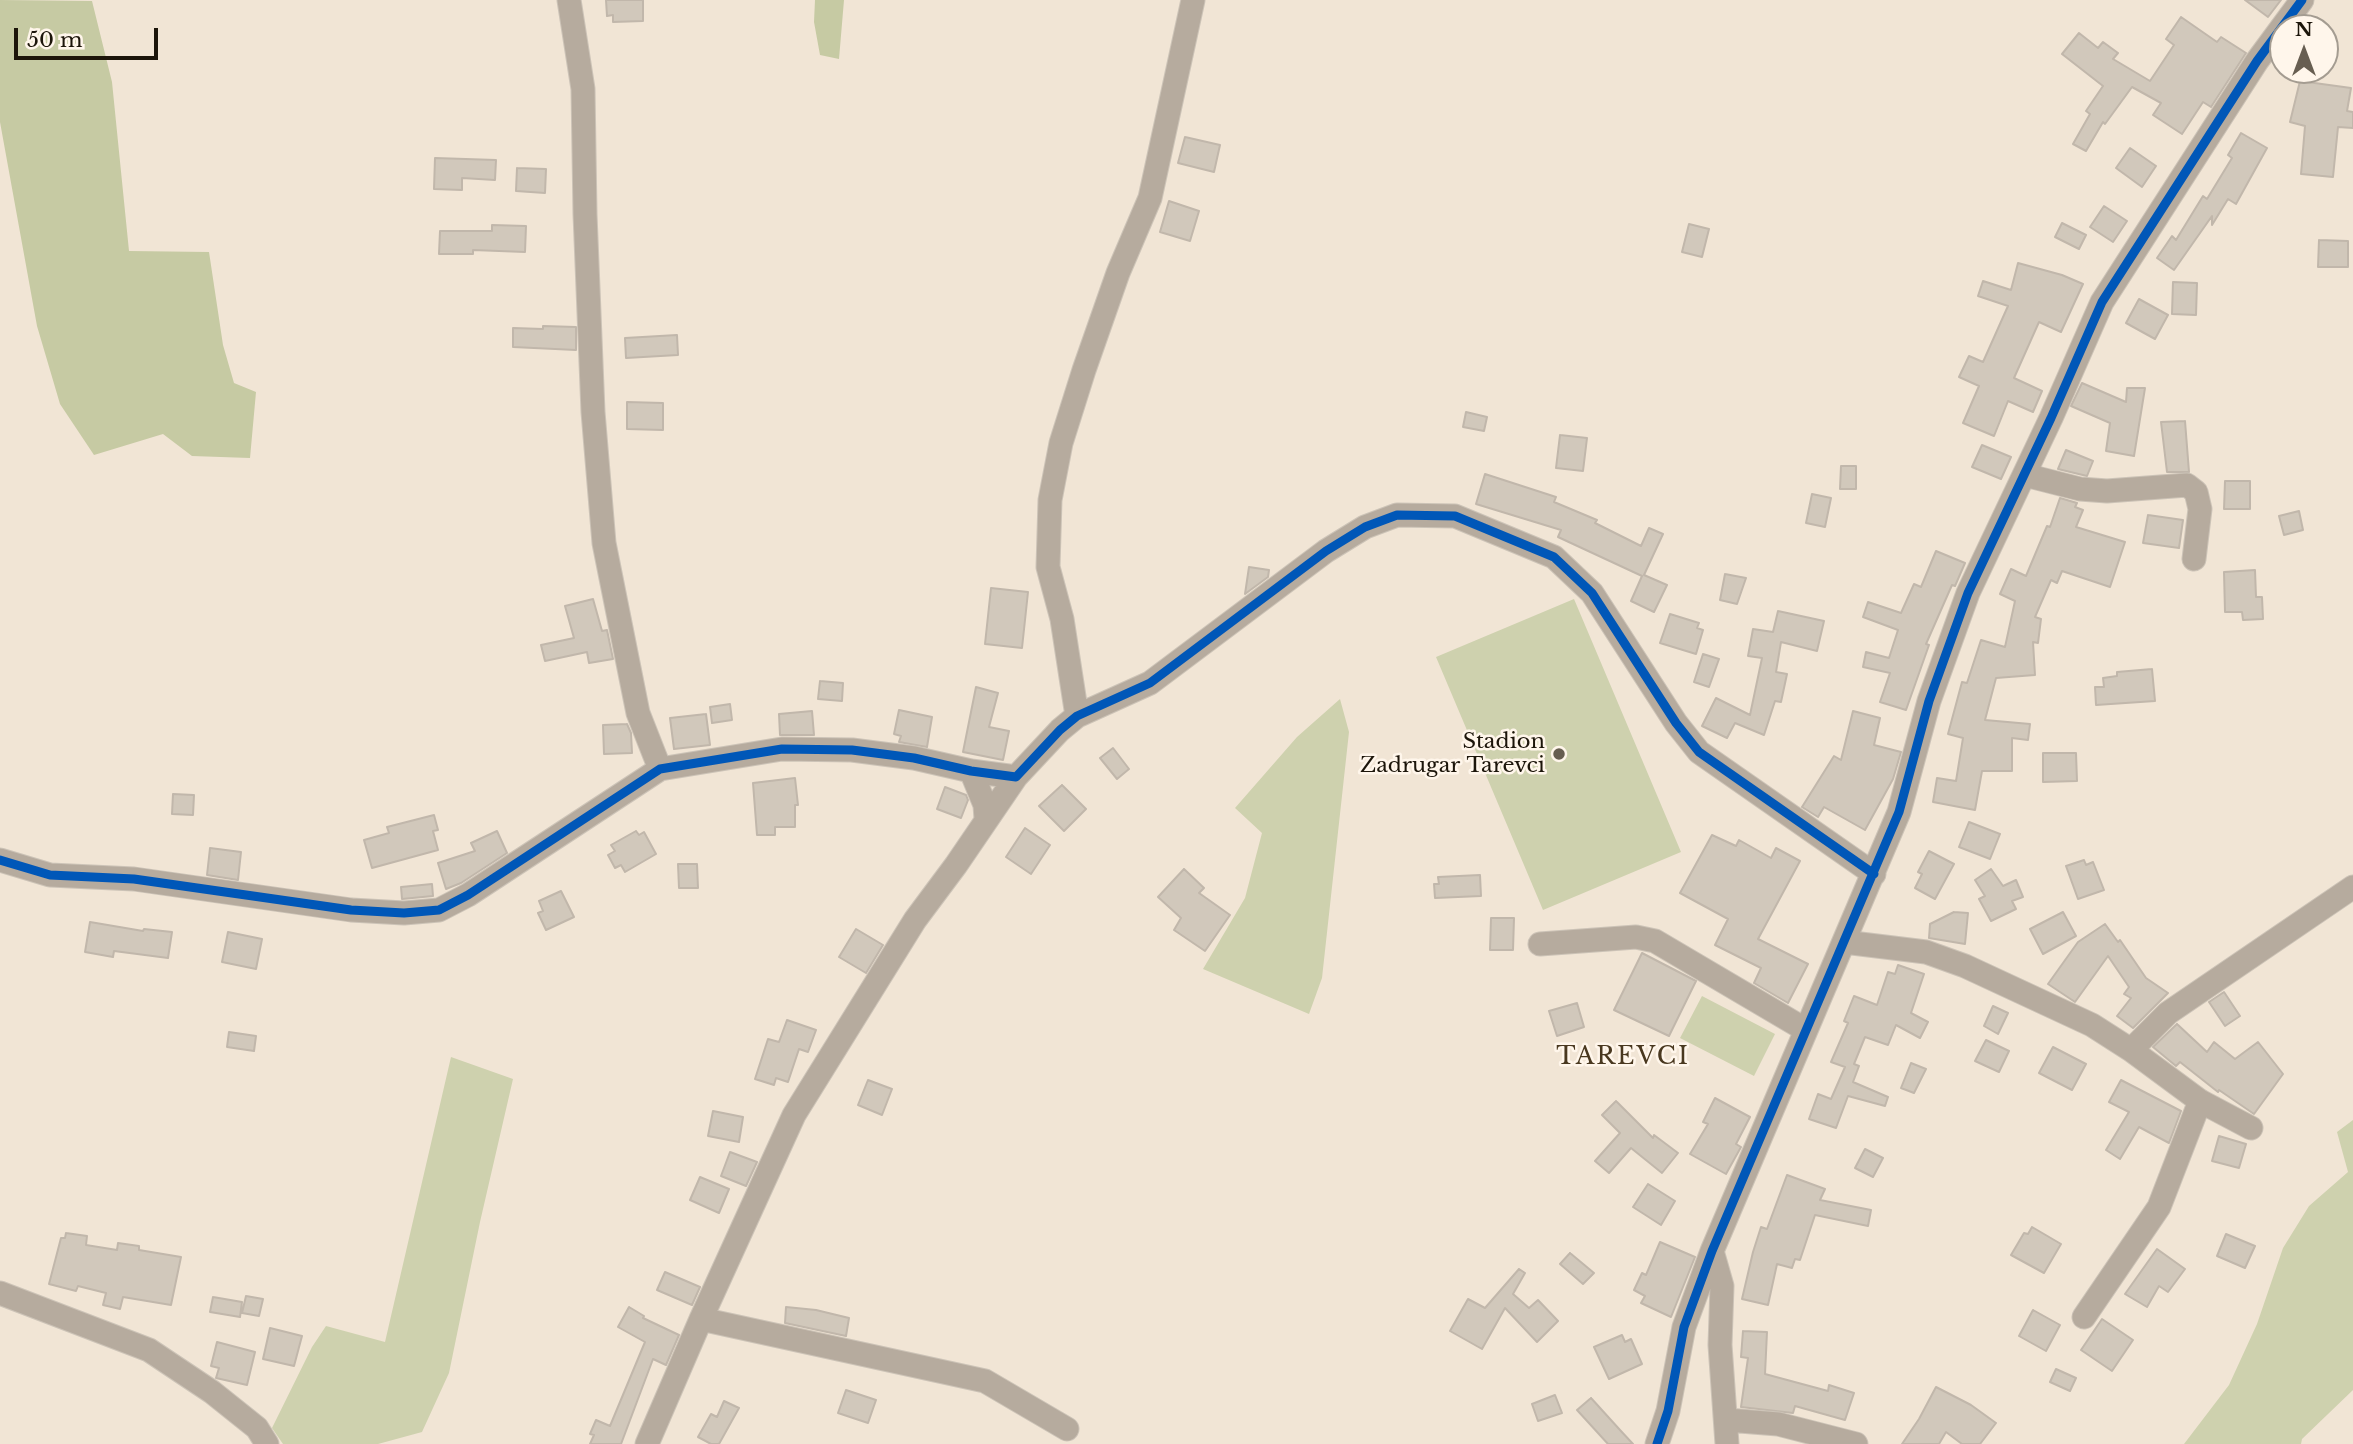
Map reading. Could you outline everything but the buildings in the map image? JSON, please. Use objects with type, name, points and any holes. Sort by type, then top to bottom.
[{"type":"street","points":[[569,0],[583,89],[593,412],[604,543],[638,713],[660,769]]},
{"type":"street","points":[[1077,716],[1062,619],[1048,567],[1050,500],[1061,443],[1084,370],[1118,272],[1150,198],[1193,0]]},
{"type":"street","points":[[1657,1444],[1668,1411],[1684,1327],[1712,1251],[1899,812],[1947,647],[1968,593],[2025,475],[2102,302],[2257,61],[2302,0]]},
{"type":"street","points":[[2025,475],[2040,481],[2080,489],[2107,491],[2186,485],[2196,492],[2200,509],[2194,559]]},
{"type":"street","points":[[647,1444],[794,1115],[915,920],[1016,777],[1060,730],[1077,716],[1150,683],[1326,551],[1365,527],[1396,515],[1455,516],[1554,557],[1592,593],[1676,723],[1699,752],[1874,874]]},
{"type":"street","points":[[0,860],[50,875],[134,879],[351,910],[404,913],[439,910],[468,895],[660,769],[782,749],[852,750],[1016,777]]},
{"type":"street","points":[[971,771],[985,805],[986,819]]},
{"type":"street","points":[[2131,1050],[2168,1013],[2353,887]]},
{"type":"street","points":[[1541,944],[1636,937],[1655,941],[1806,1030]]},
{"type":"street","points":[[1844,942],[1926,952],[1965,966],[2092,1025],[2200,1101],[2251,1128]]},
{"type":"street","points":[[2084,1317],[2160,1208],[2200,1101]]},
{"type":"street","points":[[1712,1251],[1722,1286],[1720,1345],[1727,1444]]},
{"type":"street","points":[[0,1293],[149,1350],[212,1392],[257,1428],[267,1444]]},
{"type":"street","points":[[701,1320],[985,1381],[1067,1429]]},
{"type":"street","points":[[1727,1420],[1778,1424],[1856,1444]]},
{"type":"green space","points":[[0,0],[92,1],[112,82],[129,251],[209,252],[223,345],[234,383],[256,392],[250,458],[192,456],[163,434],[94,455],[60,404],[37,326],[0,122]]},
{"type":"green space","points":[[815,0],[844,0],[839,59],[820,55],[814,22]]},
{"type":"green space","name":"Stadion Zadrugar Tarevci","points":[[1574,599],[1681,852],[1543,910],[1436,657]]},
{"type":"green space","points":[[1340,699],[1349,732],[1322,978],[1309,1014],[1203,969],[1245,898],[1262,833],[1235,808],[1297,737]]},
{"type":"green space","points":[[1702,996],[1775,1034],[1754,1076],[1680,1038]]},
{"type":"green space","points":[[451,1057],[513,1079],[449,1373],[422,1432],[378,1444],[283,1444],[272,1428],[312,1347],[326,1326],[385,1342]]},
{"type":"green space","points":[[2353,1120],[2353,1390],[2302,1439],[2301,1444],[2184,1444],[2229,1385],[2257,1324],[2283,1248],[2309,1206],[2348,1172],[2337,1132]]},
{"type":"cycle path","points":[[1657,1444],[1668,1411],[1684,1327],[1712,1251],[1899,812],[1929,701],[1968,593],[2051,418],[2102,302],[2257,61],[2302,0]]},
{"type":"cycle path","points":[[0,860],[50,875],[134,879],[351,910],[404,913],[439,910],[468,895],[660,769],[782,749],[852,750],[914,758],[971,771],[1016,777],[1060,730],[1077,716],[1150,683],[1326,551],[1365,527],[1397,515],[1455,516],[1554,557],[1592,593],[1676,723],[1699,752],[1874,874]]},
{"type":"place","name":"Stadion Zadrugar Tarevci","points":[[1559,754]]},
{"type":"district","name":"TAREVCI","points":[[1623,1057]]}]
